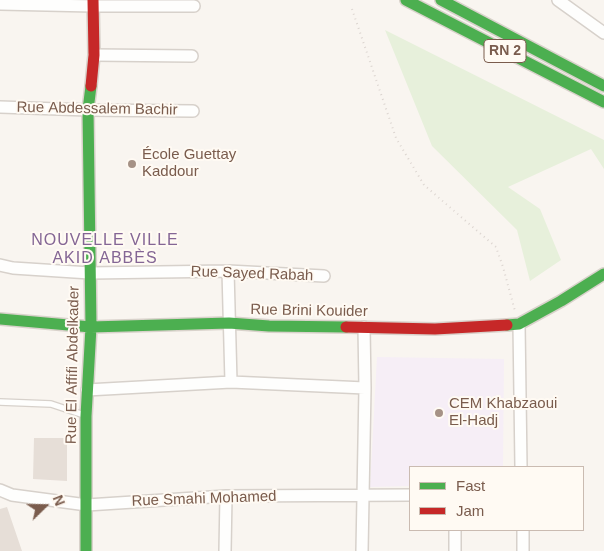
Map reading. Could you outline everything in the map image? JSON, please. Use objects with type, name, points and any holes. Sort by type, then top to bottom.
[{"type":"street","name":"RN 2","points":[[406,0],[604,102]]},
{"type":"street","name":"RN 2","points":[[441,0],[604,86]]},
{"type":"street","points":[[558,0],[604,33]]},
{"type":"street","points":[[0,4],[93,3],[194,6]]},
{"type":"street","name":"Rue El Affifi Abdelkader","points":[[86,551],[86,416],[91,327],[88,110],[94,55],[93,3]]},
{"type":"street","points":[[94,55],[192,56]]},
{"type":"street","name":"Rue Abdessalem Bachir","points":[[0,107],[193,111]]},
{"type":"street","name":"Rue Sayed Rabah","points":[[0,265],[14,268],[90,273],[228,271],[324,276]]},
{"type":"street","points":[[228,271],[230,382]]},
{"type":"street","name":"Rue Brini Kouider","points":[[0,319],[91,327],[229,323],[269,326],[467,328],[519,324],[604,274]]},
{"type":"street","points":[[519,324],[521,466]]},
{"type":"street","points":[[362,551],[365,388],[364,327]]},
{"type":"street","points":[[87,390],[230,382],[365,388]]},
{"type":"street","name":"Rue Smahi Mohamed","points":[[0,490],[12,495],[87,505],[226,496],[409,495]]},
{"type":"street","points":[[225,551],[226,496]]},
{"type":"street","points":[[455,531],[455,551]]},
{"type":"street","points":[[523,531],[523,551]]},
{"type":"lane","points":[[0,402],[51,404],[86,416]]},
{"type":"path","points":[[352,9],[396,138],[424,184],[496,247],[519,324]]},
{"type":"shaded area","name":"CEM Khabzaoui El-Hadj","points":[[377,357],[504,359],[503,466],[409,466],[409,486],[370,487]]},
{"type":"green space","points":[[385,30],[604,140],[604,169],[591,149],[508,187],[540,209],[561,260],[530,281],[517,230],[432,146]]},
{"type":"building","points":[[34,438],[67,438],[67,481],[33,479]]},
{"type":"building","points":[[7,507],[22,551],[0,551],[0,509]]},
{"type":"traffic: fast","points":[[406,0],[604,102]]},
{"type":"traffic: fast","points":[[441,0],[604,86]]},
{"type":"traffic: fast","points":[[86,551],[86,416],[91,327],[88,110],[91,86]]},
{"type":"traffic: fast","points":[[507,325],[519,324],[604,274]]},
{"type":"traffic: fast","points":[[0,319],[91,327],[229,323],[269,326],[346,327]]},
{"type":"traffic: jam","points":[[91,86],[94,55],[93,0]]},
{"type":"traffic: jam","points":[[346,327],[435,329],[507,325]]},
{"type":"place","name":"École Guettay Kaddour","points":[[132,164]]},
{"type":"place","name":"CEM Khabzaoui El-Hadj","points":[[439,413]]},
{"type":"district","name":"NOUVELLE VILLE AKID ABBÈS","points":[[105,250]]}]
